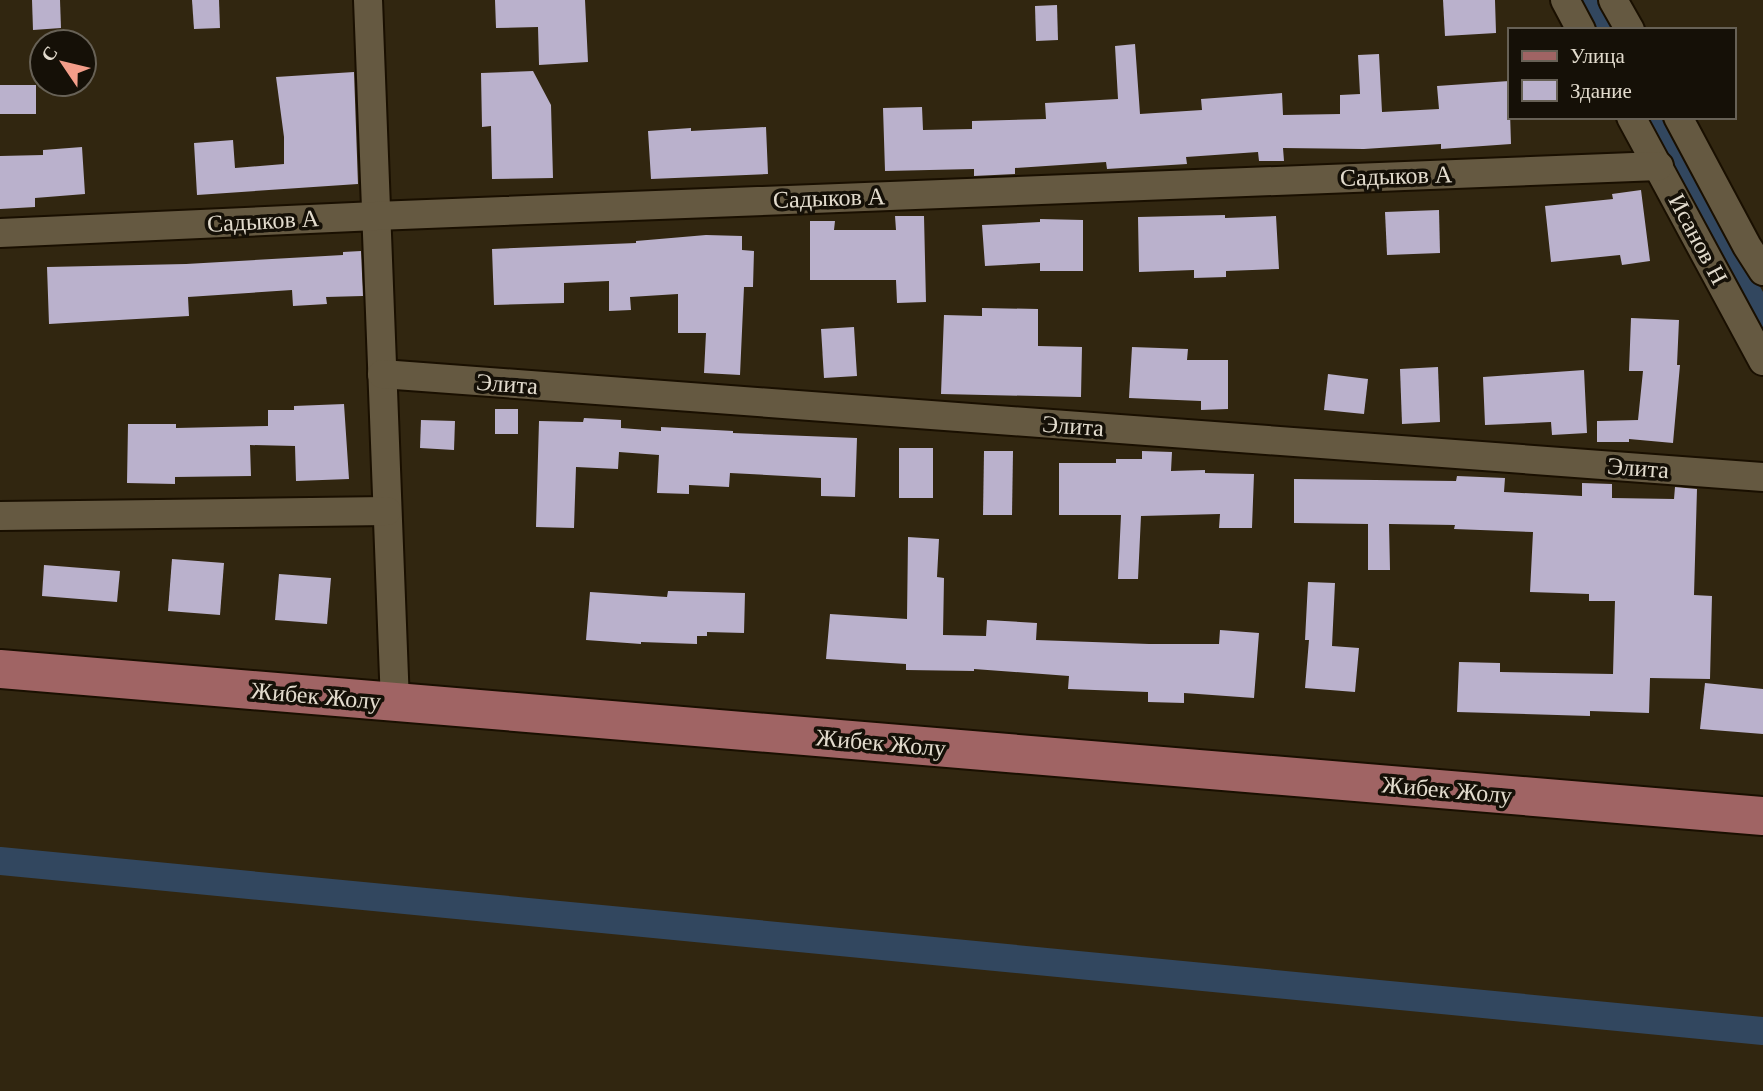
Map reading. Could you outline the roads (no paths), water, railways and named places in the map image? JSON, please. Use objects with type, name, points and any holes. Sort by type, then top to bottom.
[{"type":"main road","name":"Жибек Жолу","points":[[0,669],[1763,816]]},
{"type":"street","points":[[368,0],[395,703]]},
{"type":"street","points":[[1564,0],[1580,28]]},
{"type":"street","points":[[1613,0],[1629,28]]},
{"type":"street","name":"Исанов Н","points":[[1632,119],[1763,361]]},
{"type":"street","points":[[1679,119],[1763,271]]},
{"type":"street","name":"Садыков А","points":[[0,233],[1659,166]]},
{"type":"street","name":"Элита","points":[[382,374],[1763,477]]},
{"type":"street","points":[[0,516],[387,511]]},
{"type":"waterway","points":[[1586,0],[1601,28]]},
{"type":"waterway","points":[[1651,119],[1763,321]]},
{"type":"waterway","points":[[0,861],[1763,1031]]}]
